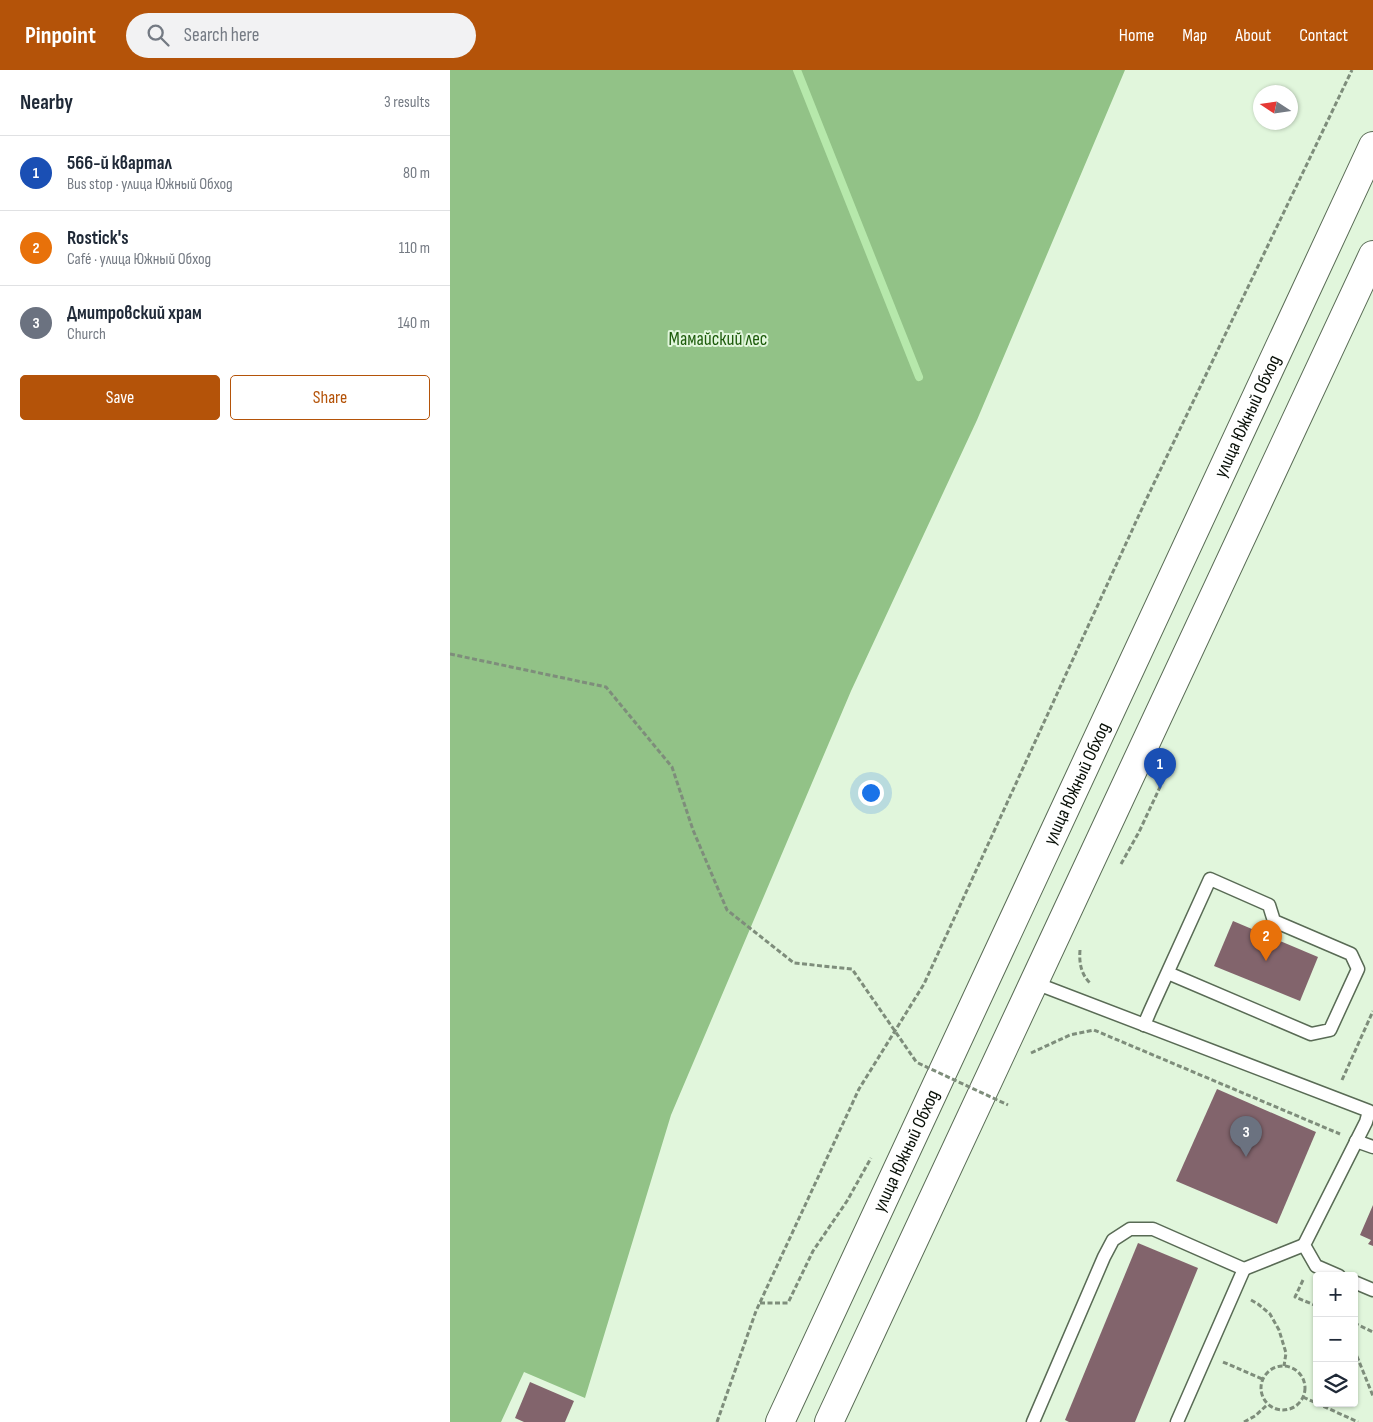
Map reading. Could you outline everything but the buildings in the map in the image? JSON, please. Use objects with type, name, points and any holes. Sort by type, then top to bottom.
[{"type":"main road","name":"улица Южный Обход","points":[[780,1422],[1373,146]]},
{"type":"main road","points":[[829,1422],[1373,255]]},
{"type":"lane","points":[[1144,1025],[1210,879],[1269,905],[1274,921],[1351,954],[1358,969],[1330,1030],[1311,1034],[1168,973]]},
{"type":"lane","points":[[1034,983],[1372,1108],[1304,1245],[1244,1269],[1177,1422]]},
{"type":"lane","points":[[1356,1141],[1373,1147]]},
{"type":"lane","points":[[1033,1422],[1113,1240],[1130,1228],[1153,1229],[1244,1269]]},
{"type":"lane","points":[[1304,1245],[1316,1266],[1330,1272]]},
{"type":"lane","points":[[1358,1284],[1373,1290]]},
{"type":"path","points":[[718,1422],[760,1303],[859,1089],[924,984],[1145,502],[1352,70]]},
{"type":"path","points":[[450,654],[606,687],[672,767],[693,830],[727,910],[794,963],[852,969],[918,1063],[1008,1105]]},
{"type":"path","points":[[1032,1053],[1070,1035],[1094,1030],[1356,1141]]},
{"type":"path","points":[[760,1303],[788,1304],[813,1251],[847,1201],[874,1152]]},
{"type":"path","points":[[1305,1276],[1295,1297],[1313,1304]]},
{"type":"path","points":[[1254,1293],[1251,1300],[1270,1314],[1279,1330],[1286,1353],[1284,1366]]},
{"type":"path","points":[[1358,1325],[1373,1332]]},
{"type":"path","points":[[1206,1355],[1262,1379]]},
{"type":"path","points":[[1358,1359],[1373,1396]]},
{"type":"path","points":[[1284,1366],[1292,1368],[1299,1373],[1304,1380],[1305,1389],[1303,1398],[1298,1404],[1291,1409],[1283,1411],[1275,1410],[1263,1400],[1260,1386],[1267,1372],[1275,1367],[1284,1366]]},
{"type":"path","points":[[1303,1398],[1358,1422]]},
{"type":"path","points":[[1244,1422],[1268,1405]]},
{"type":"green space","name":"Мамайский лес","points":[[450,70],[1125,70],[977,420],[851,691],[671,1115],[585,1398],[524,1372],[501,1422],[450,1422]]},
{"type":"waterway","points":[[797,70],[919,377]]},
{"type":"place","name":"566-й квартал","points":[[1160,789]]},
{"type":"place","name":"Rostick's","points":[[1266,961]]},
{"type":"place","name":"Дмитровский храм","points":[[1246,1157]]}]
